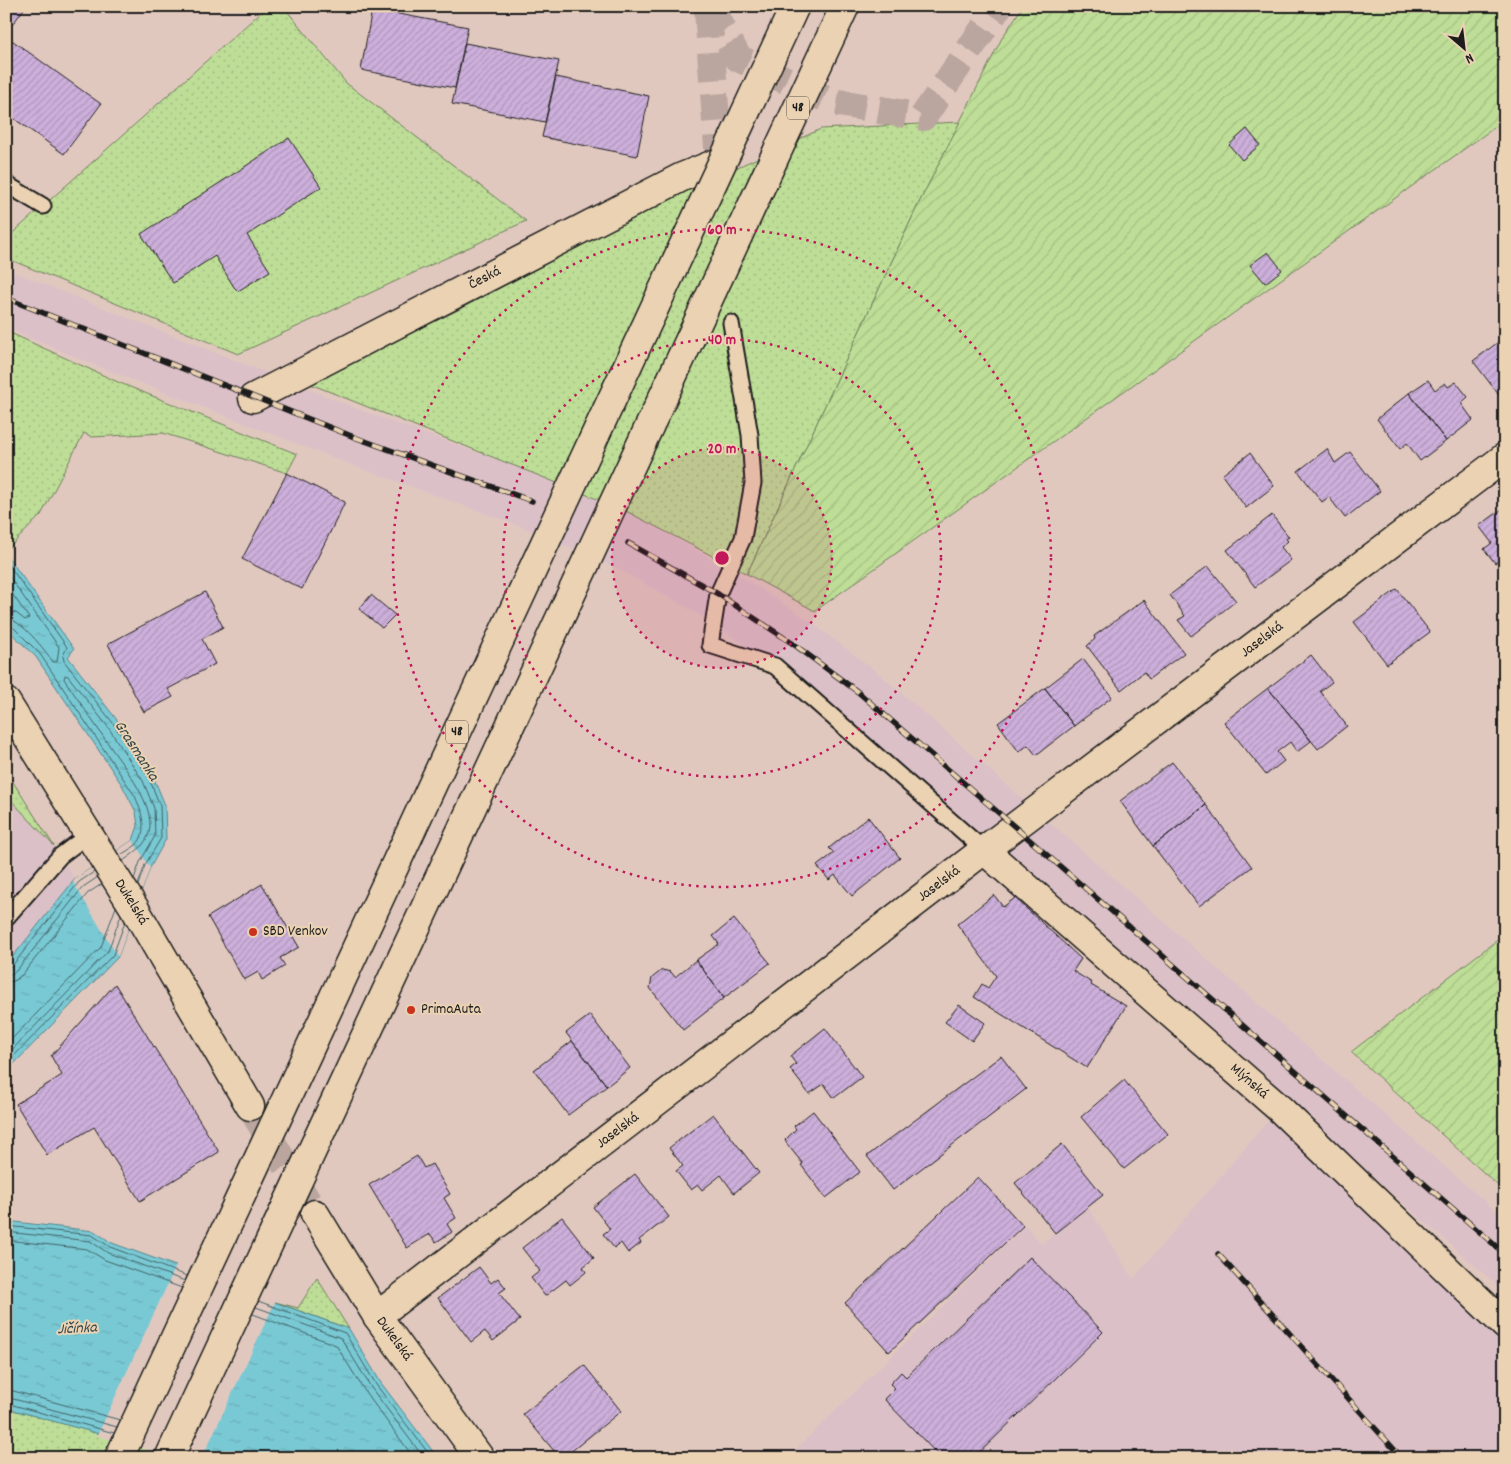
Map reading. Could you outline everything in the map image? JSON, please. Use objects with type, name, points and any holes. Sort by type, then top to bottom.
[{"type":"main road","name":"48","points":[[119,1458],[795,6]]},
{"type":"main road","name":"48","points":[[170,1458],[845,6]]},
{"type":"main road","name":"Česká","points":[[252,398],[682,177],[719,162]]},
{"type":"main road","name":"Jaselská","points":[[377,1316],[984,850],[1505,457]]},
{"type":"main road","name":"Dukelská","points":[[6,702],[105,860],[250,1106]]},
{"type":"main road","name":"Mlýnská","points":[[984,850],[1280,1109],[1505,1325]]},
{"type":"main road","name":"Dukelská","points":[[315,1214],[377,1316],[480,1458]]},
{"type":"lane","points":[[6,184],[43,206]]},
{"type":"lane","points":[[731,323],[750,435],[753,483],[743,538],[718,594],[710,645],[775,666],[984,850]]},
{"type":"lane","points":[[6,918],[60,856],[89,834]]},
{"type":"shaded area","points":[[6,269],[363,411],[542,476],[639,518],[732,570],[808,620],[876,671],[1505,1219],[1505,1292],[841,713],[776,666],[703,617],[617,568],[522,527],[344,462],[92,364],[6,328]]},
{"type":"shaded area","points":[[6,771],[75,879],[6,965]]},
{"type":"shaded area","points":[[1272,1116],[1505,1342],[1505,1458],[787,1458],[1026,1225],[1041,1244],[1088,1207],[1133,1279]]},
{"type":"green space","points":[[268,6],[283,6],[346,83],[526,221],[238,354],[6,258],[6,239]]},
{"type":"green space","points":[[1023,6],[1505,6],[1505,120],[815,611],[747,574],[917,207],[1002,38]]},
{"type":"green space","points":[[960,122],[917,207],[747,574],[622,509],[308,383],[458,310],[674,196],[821,129]]},
{"type":"green space","points":[[6,331],[120,383],[297,454],[287,473],[163,433],[92,437],[84,433],[41,515],[6,551]]},
{"type":"green space","points":[[6,771],[54,846],[6,795]]},
{"type":"green space","points":[[1505,934],[1505,1192],[1351,1052]]},
{"type":"green space","points":[[317,1278],[349,1329],[275,1302],[298,1308]]},
{"type":"green space","points":[[6,1408],[185,1457],[185,1458],[6,1458]]},
{"type":"water","name":"Grasmanka","points":[[6,554],[74,649],[68,657],[117,720],[153,776],[165,805],[166,839],[150,868],[118,957],[6,1072],[6,965],[75,879],[133,840],[138,826],[136,812],[122,785],[36,657],[6,628]]},
{"type":"water","name":"Jičínka","points":[[6,1221],[94,1231],[112,1243],[349,1329],[381,1383],[438,1458],[185,1458],[6,1408]]},
{"type":"pier","points":[[133,840],[150,868],[118,957],[73,882]]},
{"type":"pier","points":[[177,1264],[276,1300],[202,1458],[177,1458],[97,1436]]},
{"type":"building","points":[[6,6],[26,6],[6,33]]},
{"type":"building","points":[[372,9],[468,27],[455,88],[361,70]]},
{"type":"building","points":[[6,36],[101,104],[64,154],[6,113]]},
{"type":"building","points":[[465,43],[559,61],[545,122],[452,104]]},
{"type":"building","points":[[556,77],[649,96],[637,156],[542,137]]},
{"type":"building","points":[[1247,129],[1260,145],[1242,160],[1229,145]]},
{"type":"building","points":[[289,138],[321,187],[247,235],[270,271],[238,291],[215,256],[173,283],[141,234]]},
{"type":"building","points":[[1268,252],[1282,270],[1265,283],[1250,265]]},
{"type":"building","points":[[1505,337],[1505,396],[1502,399],[1473,361]]},
{"type":"building","points":[[1428,380],[1435,390],[1445,383],[1448,387],[1456,382],[1468,397],[1461,403],[1473,420],[1446,441],[1409,393]]},
{"type":"building","points":[[1409,393],[1446,441],[1420,461],[1407,443],[1400,449],[1377,419]]},
{"type":"building","points":[[1327,449],[1335,463],[1350,452],[1380,491],[1345,518],[1329,497],[1322,502],[1298,471]]},
{"type":"building","points":[[1250,453],[1274,486],[1246,508],[1222,475]]},
{"type":"building","points":[[287,473],[345,502],[302,589],[242,559]]},
{"type":"building","points":[[1505,507],[1505,561],[1502,558],[1495,563],[1484,549],[1492,543],[1479,526]]},
{"type":"building","points":[[1272,515],[1289,537],[1286,539],[1288,541],[1281,547],[1291,560],[1255,587],[1227,550]]},
{"type":"building","points":[[1208,566],[1236,601],[1191,636],[1178,620],[1185,616],[1170,595]]},
{"type":"building","points":[[1397,589],[1430,632],[1387,664],[1354,622]]},
{"type":"building","points":[[205,592],[223,627],[202,639],[215,664],[168,689],[173,697],[144,712],[108,644]]},
{"type":"building","points":[[371,595],[395,615],[382,628],[359,609]]},
{"type":"building","points":[[1144,600],[1184,653],[1149,679],[1144,672],[1121,690],[1087,646],[1095,639],[1094,636]]},
{"type":"building","points":[[1311,655],[1332,682],[1320,691],[1347,726],[1318,749],[1268,688]]},
{"type":"building","points":[[1083,659],[1112,697],[1074,726],[1045,688]]},
{"type":"building","points":[[1045,688],[1074,726],[1036,755],[1028,745],[1019,752],[998,723]]},
{"type":"building","points":[[1268,688],[1311,741],[1297,752],[1290,742],[1277,752],[1284,761],[1266,775],[1224,722]]},
{"type":"building","points":[[1172,762],[1206,805],[1153,846],[1120,801]]},
{"type":"building","points":[[1206,805],[1252,867],[1199,906],[1153,846]]},
{"type":"building","points":[[868,817],[900,858],[852,896],[835,875],[829,880],[817,866],[834,853],[829,848]]},
{"type":"building","name":"SBD Venkov","points":[[262,884],[299,947],[280,958],[285,966],[262,980],[258,972],[244,980],[208,917]]},
{"type":"building","points":[[994,895],[1003,907],[1015,898],[1081,959],[1073,971],[1092,983],[1091,985],[1126,1006],[1087,1068],[974,997],[982,984],[988,988],[996,976],[957,924]]},
{"type":"building","points":[[734,919],[770,963],[724,998],[696,960],[719,944],[713,936]]},
{"type":"building","points":[[696,960],[724,998],[683,1030],[650,988],[652,978],[662,970],[671,972],[675,977]]},
{"type":"building","points":[[115,984],[219,1152],[140,1201],[94,1127],[47,1155],[16,1104],[62,1075],[51,1056]]},
{"type":"building","points":[[959,1005],[985,1023],[972,1041],[945,1022]]},
{"type":"building","points":[[590,1015],[630,1068],[607,1086],[566,1033]]},
{"type":"building","points":[[825,1028],[862,1077],[834,1098],[824,1084],[809,1094],[790,1069],[796,1064],[790,1056]]},
{"type":"building","points":[[572,1041],[607,1086],[568,1115],[534,1070]]},
{"type":"building","points":[[1001,1056],[1026,1089],[893,1190],[867,1156]]},
{"type":"building","points":[[1124,1080],[1168,1134],[1124,1169],[1081,1117]]},
{"type":"building","points":[[813,1111],[860,1172],[826,1198],[785,1140],[796,1129],[794,1126]]},
{"type":"building","points":[[713,1114],[759,1173],[734,1193],[721,1175],[702,1190],[698,1185],[691,1190],[676,1171],[683,1166],[669,1148]]},
{"type":"building","points":[[1062,1144],[1103,1195],[1055,1233],[1015,1183]]},
{"type":"building","points":[[417,1156],[424,1168],[432,1164],[450,1194],[444,1198],[456,1218],[447,1224],[452,1232],[436,1242],[430,1234],[407,1248],[369,1185]]},
{"type":"building","points":[[635,1174],[669,1217],[639,1240],[641,1243],[628,1253],[621,1243],[614,1248],[603,1234],[610,1229],[593,1207]]},
{"type":"building","points":[[978,1177],[1023,1226],[889,1352],[845,1303]]},
{"type":"building","points":[[562,1217],[594,1258],[583,1267],[586,1272],[570,1285],[566,1280],[545,1296],[531,1278],[540,1271],[522,1248]]},
{"type":"building","points":[[1030,1257],[1103,1332],[974,1458],[941,1458],[884,1399],[895,1388],[890,1384],[901,1372],[906,1377]]},
{"type":"building","points":[[479,1267],[491,1283],[498,1278],[506,1288],[499,1293],[520,1320],[493,1341],[485,1331],[471,1342],[438,1298]]},
{"type":"building","points":[[584,1365],[621,1411],[563,1458],[560,1458],[523,1414]]},
{"type":"tunnel","points":[[710,6],[738,58],[833,102],[923,117],[999,6]]},
{"type":"tunnel","points":[[708,10],[719,162]]},
{"type":"tunnel","points":[[250,1106],[315,1214]]},
{"type":"railway","points":[[6,298],[354,437],[532,501]]},
{"type":"railway","points":[[628,543],[718,594],[792,643],[858,692],[1505,1254]]},
{"type":"railway","points":[[1218,1254],[1402,1458]]},
{"type":"place","name":"SBD Venkov","points":[[253,932]]},
{"type":"place","name":"PrimaAuta","points":[[411,1010]]}]
